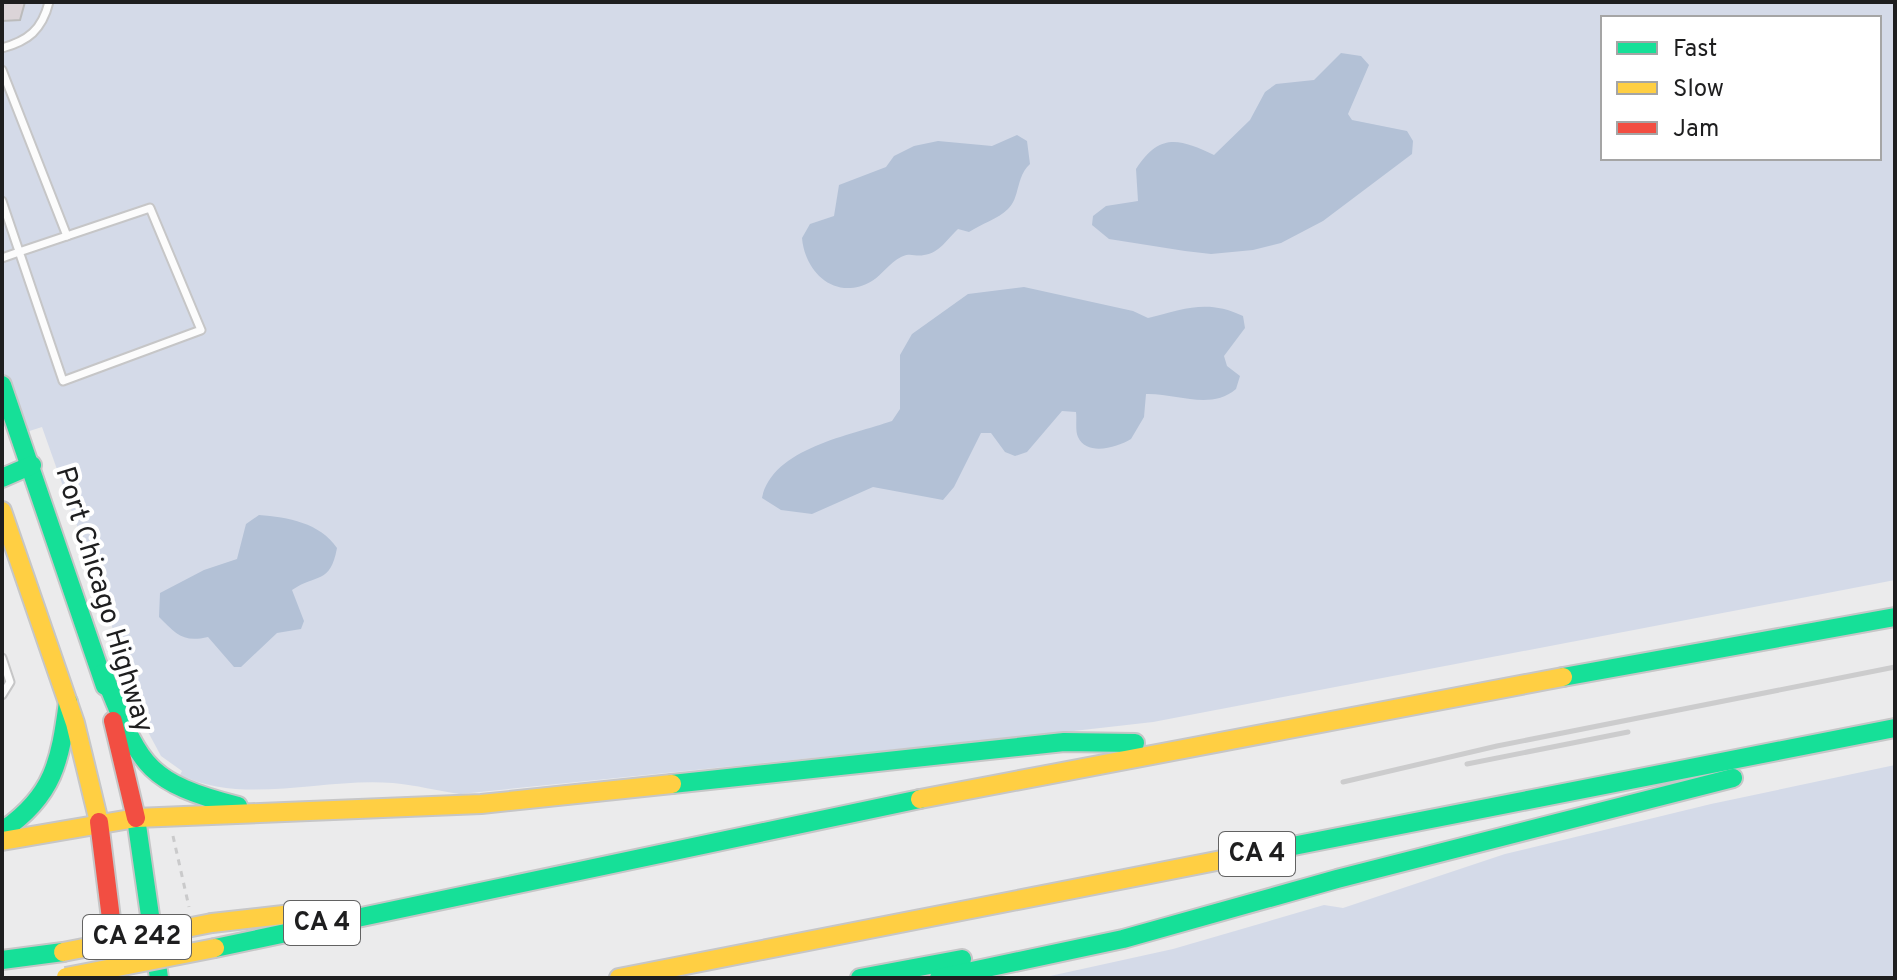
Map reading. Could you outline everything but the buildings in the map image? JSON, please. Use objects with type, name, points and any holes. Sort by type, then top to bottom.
[{"type":"main road","name":"Port Chicago Highway","points":[[2,385],[103,673],[136,818],[159,978]]},
{"type":"main road","points":[[2,478],[32,465]]},
{"type":"main road","points":[[2,511],[68,702],[99,822],[119,978]]},
{"type":"main road","name":"CA 4","points":[[64,978],[215,948],[428,899],[1192,744],[1895,617]]},
{"type":"main road","points":[[103,673],[129,733],[155,774],[195,794],[259,812]]},
{"type":"main road","points":[[2,831],[19,821],[51,788],[57,771],[68,702]]},
{"type":"main road","name":"CA 4","points":[[619,978],[1895,728]]},
{"type":"main road","points":[[939,978],[1194,920],[1337,879],[1895,735]]},
{"type":"main road","points":[[2,841],[136,818],[481,804],[1064,742],[1192,744]]},
{"type":"main road","name":"CA 242","points":[[2,960],[63,952],[212,923],[428,899]]},
{"type":"main road","points":[[860,978],[1194,920]]},
{"type":"lane","points":[[2,48],[30,38],[41,25],[49,2]]},
{"type":"lane","points":[[2,70],[67,236]]},
{"type":"lane","points":[[2,201],[19,252],[63,381],[201,330],[150,208],[19,252],[2,258]]},
{"type":"lane","points":[[2,658],[10,682],[2,695]]},
{"type":"path","points":[[169,817],[190,921]]},
{"type":"shaded area","points":[[2,2],[1895,2],[1895,580],[1153,722],[460,794],[402,784],[367,782],[258,790],[231,788],[205,784],[180,775],[182,771],[161,756],[133,704],[110,619],[42,427],[20,434],[2,385]]},
{"type":"shaded area","points":[[1895,765],[1895,978],[1041,978],[1173,949],[1324,905],[1343,908],[1505,854],[1711,804]]},
{"type":"water","points":[[1341,53],[1361,56],[1369,65],[1348,114],[1352,120],[1407,131],[1413,141],[1412,154],[1323,221],[1281,243],[1253,250],[1211,254],[1109,239],[1092,225],[1093,216],[1106,206],[1138,201],[1136,169],[1154,149],[1171,142],[1181,143],[1214,155],[1250,120],[1265,92],[1276,84],[1314,80]]},
{"type":"water","points":[[1017,135],[1027,141],[1030,164],[1022,175],[1015,199],[999,216],[969,232],[958,229],[930,254],[901,257],[872,281],[859,287],[835,286],[816,273],[804,251],[802,238],[810,224],[834,216],[839,185],[886,167],[894,156],[914,146],[938,141],[992,146]]},
{"type":"water","points":[[1024,287],[1133,311],[1148,318],[1196,307],[1218,308],[1243,316],[1245,328],[1224,356],[1227,366],[1240,376],[1236,389],[1215,399],[1204,400],[1146,394],[1144,417],[1131,439],[1111,447],[1095,449],[1082,443],[1077,434],[1076,412],[1062,411],[1027,452],[1015,456],[1005,452],[991,433],[981,433],[954,487],[943,500],[873,487],[812,514],[781,510],[762,498],[769,481],[797,455],[836,438],[892,421],[900,409],[900,355],[912,334],[968,294]]},
{"type":"water","points":[[259,515],[281,517],[312,527],[337,548],[331,568],[326,573],[292,590],[304,621],[301,629],[277,633],[241,667],[234,667],[208,637],[186,638],[159,617],[160,593],[204,570],[237,559],[246,524]]},
{"type":"railway","points":[[1343,782],[1497,746],[1895,667]]},
{"type":"railway","points":[[1467,764],[1628,732]]},
{"type":"traffic: fast","points":[[2,385],[105,686]]},
{"type":"traffic: fast","points":[[2,478],[32,465]]},
{"type":"traffic: fast","points":[[1563,677],[1895,617]]},
{"type":"traffic: fast","points":[[103,673],[126,728],[148,764],[181,787],[238,806]]},
{"type":"traffic: fast","points":[[2,831],[33,804],[52,776],[62,742],[68,702]]},
{"type":"traffic: fast","points":[[1247,855],[1895,728]]},
{"type":"traffic: fast","points":[[672,784],[1064,742],[1135,743]]},
{"type":"traffic: fast","points":[[939,978],[1123,939],[1337,879],[1733,778]]},
{"type":"traffic: fast","points":[[215,948],[920,799]]},
{"type":"traffic: fast","points":[[136,818],[159,978]]},
{"type":"traffic: fast","points":[[2,960],[63,952]]},
{"type":"traffic: fast","points":[[860,978],[962,959]]},
{"type":"traffic: slow","points":[[2,511],[75,723],[99,822]]},
{"type":"traffic: slow","points":[[920,799],[1563,677]]},
{"type":"traffic: slow","points":[[2,841],[136,818],[481,804],[672,784]]},
{"type":"traffic: slow","points":[[619,978],[1247,855]]},
{"type":"traffic: slow","points":[[212,923],[292,914]]},
{"type":"traffic: slow","points":[[63,952],[212,923]]},
{"type":"traffic: slow","points":[[66,977],[215,948]]},
{"type":"traffic: jam","points":[[113,721],[136,818]]},
{"type":"traffic: jam","points":[[99,822],[116,959]]}]
